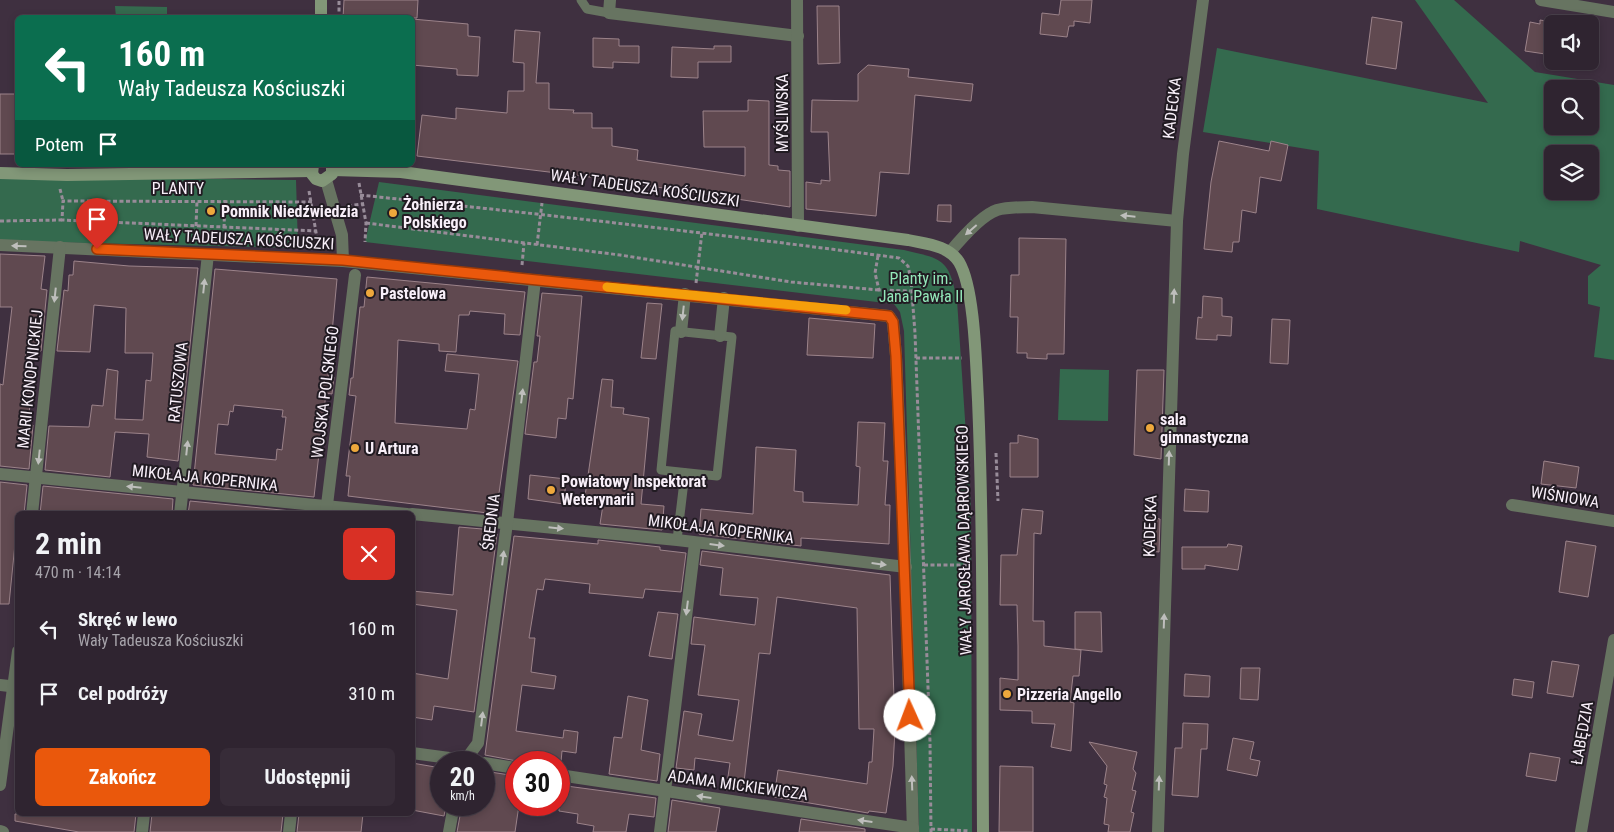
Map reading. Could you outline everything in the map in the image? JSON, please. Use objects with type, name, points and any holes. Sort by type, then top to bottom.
[{"type":"street","points":[[321,0],[321,15]]},
{"type":"street","name":"MYŚLIWSKA","points":[[797,0],[798,226]]},
{"type":"street","name":"KADECKA","points":[[1158,832],[1177,221],[1183,154],[1203,0]]},
{"type":"street","points":[[1541,0],[1614,12]]},
{"type":"street","points":[[609,6],[798,36]]},
{"type":"street","points":[[0,173],[67,175],[308,169],[316,179],[330,172],[342,235],[343,260]]},
{"type":"street","name":"WAŁY TADEUSZA KOŚCIUSZKI","points":[[330,172],[401,172],[544,190],[908,240],[935,245],[950,252]]},
{"type":"street","points":[[950,252],[972,229],[995,211],[1010,208],[1032,207],[1177,221]]},
{"type":"street","name":"WAŁY TADEUSZA KOŚCIUSZKI","points":[[0,245],[343,260],[889,316],[893,322],[896,356],[906,567]]},
{"type":"street","name":"MARII KONOPNICKIEJ","points":[[32,511],[60,247]]},
{"type":"street","name":"WAŁY JAROSŁAWA DĄBROWSKIEGO","points":[[950,252],[965,276],[976,358],[981,473],[983,831]]},
{"type":"street","name":"RATUSZOWA","points":[[180,511],[208,254]]},
{"type":"street","name":"WOJSKA POLSKIEGO","points":[[327,510],[355,275]]},
{"type":"street","name":"ŚREDNIA","points":[[472,751],[478,743],[507,523],[535,280]]},
{"type":"street","points":[[681,332],[694,295]]},
{"type":"street","points":[[720,336],[724,298]]},
{"type":"street","name":"MIKOŁAJA KOPERNIKA","points":[[0,474],[306,504],[327,510],[372,511]]},
{"type":"street","name":"WIŚNIOWA","points":[[1512,505],[1614,521]]},
{"type":"street","name":"MIKOŁAJA KOPERNIKA","points":[[415,514],[677,540],[906,567]]},
{"type":"street","points":[[660,832],[695,542]]},
{"type":"street","points":[[906,567],[913,830]]},
{"type":"street","name":"ŁABĘDZIA","points":[[1581,832],[1610,694],[1614,640]]},
{"type":"street","points":[[0,685],[15,687],[0,785]]},
{"type":"street","points":[[415,753],[430,755]]},
{"type":"street","name":"ADAMA MICKIEWICZA","points":[[570,777],[913,830]]},
{"type":"street","points":[[142,832],[144,816]]},
{"type":"street","points":[[289,832],[291,816]]},
{"type":"street","points":[[449,832],[452,816]]},
{"type":"lane","points":[[581,0],[587,9],[609,6]]},
{"type":"lane","points":[[675,331],[720,336],[732,337],[717,476],[661,470],[675,331]]},
{"type":"lane","points":[[677,540],[685,473]]},
{"type":"path","points":[[338,15],[339,0]]},
{"type":"path","points":[[308,169],[307,184],[312,202],[318,244]]},
{"type":"path","points":[[359,183],[366,223],[365,242]]},
{"type":"path","points":[[60,186],[63,201],[62,220]]},
{"type":"path","points":[[537,245],[544,190]]},
{"type":"path","points":[[360,195],[702,232],[899,258],[908,266],[915,333],[930,742],[930,831],[983,831]]},
{"type":"path","points":[[224,228],[225,200]]},
{"type":"path","name":"PLANTY","points":[[63,201],[225,200],[312,202]]},
{"type":"path","points":[[196,201],[196,226]]},
{"type":"path","points":[[346,207],[362,204]]},
{"type":"path","points":[[314,215],[322,213]]},
{"type":"path","points":[[0,221],[62,220],[316,231]]},
{"type":"path","points":[[366,223],[524,243],[791,282],[910,291]]},
{"type":"path","points":[[694,295],[703,227]]},
{"type":"path","points":[[520,279],[524,243]]},
{"type":"path","points":[[878,256],[875,273],[879,290]]},
{"type":"path","points":[[924,565],[973,565]]},
{"type":"green space","points":[[1415,0],[1454,0],[1535,72],[1584,80],[1544,80],[1544,135],[1599,135],[1599,83],[1614,85],[1614,360],[1594,357],[1600,307],[1588,304],[1588,276],[1601,265],[1520,241],[1519,252],[1317,209],[1319,151],[1203,132],[1217,48],[1488,103]]},
{"type":"green space","points":[[115,6],[167,7],[167,15],[116,15]]},
{"type":"green space","points":[[0,176],[296,180],[298,248],[0,241]]},
{"type":"green space","name":"Planty im. Jana Pawła II","points":[[379,182],[904,250],[928,256],[942,263],[951,276],[957,300],[971,509],[972,832],[919,832],[904,331],[900,312],[894,304],[365,242]]},
{"type":"green space","points":[[1060,369],[1109,370],[1108,421],[1058,420]]},
{"type":"building","points":[[344,0],[418,0],[417,18],[415,18],[415,15],[343,15]]},
{"type":"building","points":[[1061,0],[1092,0],[1090,23],[1074,21],[1074,26],[1069,26],[1067,37],[1040,34],[1042,13],[1059,15]]},
{"type":"building","points":[[817,6],[839,6],[840,63],[818,64]]},
{"type":"building","points":[[1372,17],[1402,22],[1396,69],[1366,64]]},
{"type":"building","points":[[415,19],[468,24],[468,36],[480,37],[478,76],[457,75],[457,69],[415,65]]},
{"type":"building","points":[[1540,20],[1544,21],[1544,54],[1525,51],[1530,22],[1540,24]]},
{"type":"building","points":[[515,30],[540,32],[536,83],[549,83],[549,109],[574,110],[573,113],[592,113],[592,128],[612,128],[612,146],[638,150],[637,160],[745,176],[745,147],[704,147],[703,111],[748,111],[748,100],[769,101],[769,165],[778,166],[778,170],[790,171],[790,207],[590,177],[417,156],[422,115],[456,119],[456,108],[507,113],[508,91],[524,91],[524,63],[513,62]]},
{"type":"building","points":[[593,38],[619,39],[619,46],[639,46],[639,63],[613,62],[613,68],[593,67]]},
{"type":"building","points":[[714,46],[731,46],[731,62],[698,62],[698,78],[671,77],[672,47],[714,49]]},
{"type":"building","points":[[868,65],[909,69],[908,77],[973,84],[971,101],[915,95],[909,174],[880,172],[876,216],[806,209],[806,182],[821,184],[821,180],[830,181],[828,132],[811,132],[812,100],[858,101],[858,74]]},
{"type":"building","points":[[0,94],[15,94],[15,154],[0,154]]},
{"type":"building","points":[[1219,141],[1269,151],[1271,141],[1288,145],[1281,181],[1260,177],[1256,213],[1242,210],[1239,242],[1233,242],[1232,252],[1204,249],[1211,182]]},
{"type":"building","points":[[938,205],[951,205],[951,222],[937,221]]},
{"type":"building","points":[[1019,238],[1066,239],[1064,354],[1047,354],[1047,359],[1027,358],[1027,353],[1017,353],[1018,317],[1010,317],[1011,275],[1019,275]]},
{"type":"building","points":[[0,254],[45,256],[41,289],[47,290],[41,351],[26,350],[25,372],[33,373],[28,425],[33,425],[29,469],[0,466],[0,384],[3,385],[12,307],[0,307]]},
{"type":"building","points":[[74,261],[129,266],[198,268],[178,461],[147,457],[149,434],[115,432],[110,477],[45,470],[49,426],[89,427],[92,405],[103,406],[107,369],[118,371],[115,419],[143,420],[146,380],[151,381],[153,353],[125,353],[126,308],[94,305],[90,352],[57,351],[64,290],[68,291],[69,275],[73,275]]},
{"type":"building","points":[[215,269],[337,279],[328,376],[334,377],[332,394],[326,393],[314,497],[193,485]],"holes":[[[234,405],[283,410],[282,417],[286,417],[282,450],[277,449],[276,460],[215,454],[218,424],[228,425],[230,411],[233,412]]]},
{"type":"building","points":[[367,277],[525,292],[520,335],[504,334],[505,314],[470,311],[469,315],[459,315],[456,352],[439,351],[439,344],[398,340],[395,423],[467,429],[470,409],[475,410],[479,374],[445,371],[447,354],[518,361],[496,514],[348,496],[350,476],[346,476],[356,396],[349,395],[351,378],[353,378],[360,307],[364,307]]},
{"type":"building","points":[[542,293],[582,296],[573,399],[568,398],[566,419],[558,418],[556,438],[525,434],[534,362],[537,362],[540,336],[537,336]]},
{"type":"building","points":[[1203,296],[1222,298],[1222,316],[1232,317],[1231,336],[1217,335],[1217,340],[1196,339],[1198,317],[1202,318]]},
{"type":"building","points":[[647,303],[662,304],[656,359],[641,358]]},
{"type":"building","points":[[809,318],[875,324],[873,358],[807,355]]},
{"type":"building","points":[[1272,319],[1290,320],[1288,364],[1270,363]]},
{"type":"building","name":"sala gimnastyczna","points":[[1137,370],[1164,370],[1161,459],[1134,455]]},
{"type":"building","points":[[602,379],[613,380],[611,407],[624,408],[623,414],[649,418],[641,504],[664,506],[662,530],[600,524],[603,505],[584,503]]},
{"type":"building","points":[[858,422],[885,423],[883,461],[888,461],[885,505],[890,505],[889,544],[801,538],[801,546],[699,534],[701,509],[753,514],[756,447],[796,450],[794,491],[803,492],[803,502],[858,505],[860,467],[856,466]]},
{"type":"building","points":[[1018,435],[1038,439],[1038,477],[1010,477],[1010,443],[1018,443]]},
{"type":"building","points":[[1544,461],[1579,467],[1576,488],[1541,484]]},
{"type":"building","name":"Powiatowy Inspektorat Weterynarii","points":[[530,475],[566,479],[564,504],[528,499]]},
{"type":"building","points":[[0,482],[27,485],[24,511],[15,511],[15,544],[9,604],[0,604]]},
{"type":"building","points":[[43,486],[173,499],[172,511],[40,511]]},
{"type":"building","points":[[1185,489],[1209,491],[1208,512],[1184,511]]},
{"type":"building","points":[[190,501],[292,511],[188,511]]},
{"type":"building","points":[[1022,509],[1043,511],[1041,534],[1034,533],[1033,621],[1044,621],[1044,646],[1081,650],[1079,676],[1073,676],[1070,702],[1074,703],[1071,751],[1051,747],[1055,724],[1032,723],[1032,711],[1000,710],[1000,678],[1018,680],[1017,605],[1000,605],[1001,555],[1017,555]]},
{"type":"building","points":[[1144,516],[1160,519],[1159,552],[1143,550]]},
{"type":"building","points":[[459,527],[494,530],[494,534],[497,534],[474,712],[434,706],[432,720],[415,717],[415,674],[448,679],[457,610],[415,604],[415,591],[453,595]]},
{"type":"building","points":[[514,536],[598,544],[598,540],[660,547],[660,550],[686,553],[681,592],[645,589],[643,598],[589,593],[590,584],[545,579],[543,590],[537,589],[529,638],[535,638],[531,672],[556,676],[554,689],[522,685],[516,731],[563,738],[564,730],[578,732],[576,753],[570,751],[505,751],[505,759],[495,757],[495,751],[486,751]]},
{"type":"building","points":[[1566,541],[1596,546],[1588,597],[1559,592]]},
{"type":"building","points":[[1228,544],[1242,546],[1238,570],[1205,565],[1205,569],[1182,569],[1182,547],[1227,547]]},
{"type":"building","points":[[702,551],[890,575],[895,730],[893,766],[886,813],[869,811],[868,813],[774,797],[778,770],[867,784],[869,762],[872,762],[874,729],[859,729],[857,608],[777,597],[770,654],[759,653],[743,791],[726,790],[730,763],[695,758],[694,770],[676,768],[684,711],[702,714],[698,735],[733,741],[739,700],[698,695],[705,645],[691,644],[694,617],[755,625],[758,598],[720,595],[723,568],[700,565]]},
{"type":"building","points":[[658,612],[678,614],[672,659],[649,656]]},
{"type":"building","points":[[1075,612],[1101,612],[1102,652],[1075,649]]},
{"type":"building","points":[[1552,661],[1579,665],[1573,697],[1547,693]]},
{"type":"building","points":[[1241,668],[1260,668],[1258,700],[1240,699]]},
{"type":"building","points":[[1185,674],[1210,676],[1209,697],[1184,696]]},
{"type":"building","points":[[1514,679],[1534,682],[1532,698],[1512,695]]},
{"type":"building","points":[[628,696],[648,700],[641,750],[660,754],[657,781],[609,774],[614,737],[622,738]]},
{"type":"building","points":[[1183,723],[1208,724],[1207,749],[1201,749],[1198,797],[1172,795],[1175,748],[1182,748]]},
{"type":"building","points":[[1233,738],[1254,742],[1250,759],[1260,761],[1257,776],[1227,770]]},
{"type":"building","points":[[1089,742],[1137,752],[1133,769],[1136,773],[1132,790],[1136,791],[1131,812],[1134,813],[1130,832],[1108,832],[1109,825],[1104,824],[1107,798],[1104,797],[1107,785],[1104,784],[1107,766]]},
{"type":"building","points":[[1530,753],[1560,758],[1556,781],[1526,776]]},
{"type":"building","points":[[415,764],[430,766],[430,813],[415,811]]},
{"type":"building","points":[[1000,766],[1033,767],[1033,832],[999,832]]},
{"type":"building","points":[[495,773],[505,774],[505,816],[517,816],[515,832],[457,832],[460,816],[495,816]]},
{"type":"building","points":[[570,786],[656,798],[654,817],[629,814],[626,832],[593,832],[594,826],[577,823],[578,814],[570,813]]},
{"type":"building","points":[[672,800],[720,808],[716,832],[668,832]]},
{"type":"building","points":[[15,816],[136,816],[134,832],[79,832],[15,821]]},
{"type":"building","points":[[152,816],[283,816],[281,832],[150,832]]},
{"type":"building","points":[[299,816],[363,816],[361,832],[297,832]]},
{"type":"building","points":[[801,819],[865,829],[865,832],[799,832]]},
{"type":"slow traffic","points":[[607,287],[846,310]]},
{"type":"place","name":"Pomnik Niedźwiedzia","points":[[211,211]]},
{"type":"place","name":"Żołnierza Polskiego","points":[[393,213]]},
{"type":"place","name":"Pastelowa","points":[[370,293]]},
{"type":"place","name":"sala gimnastyczna","points":[[1150,428]]},
{"type":"place","name":"U Artura","points":[[355,448]]},
{"type":"place","name":"Powiatowy Inspektorat Weterynarii","points":[[551,490]]},
{"type":"place","name":"Pizzeria Angello","points":[[1007,694]]},
{"type":"route","points":[[97,249],[343,260],[882,313],[889,316],[893,322],[896,356],[910,716]]}]
